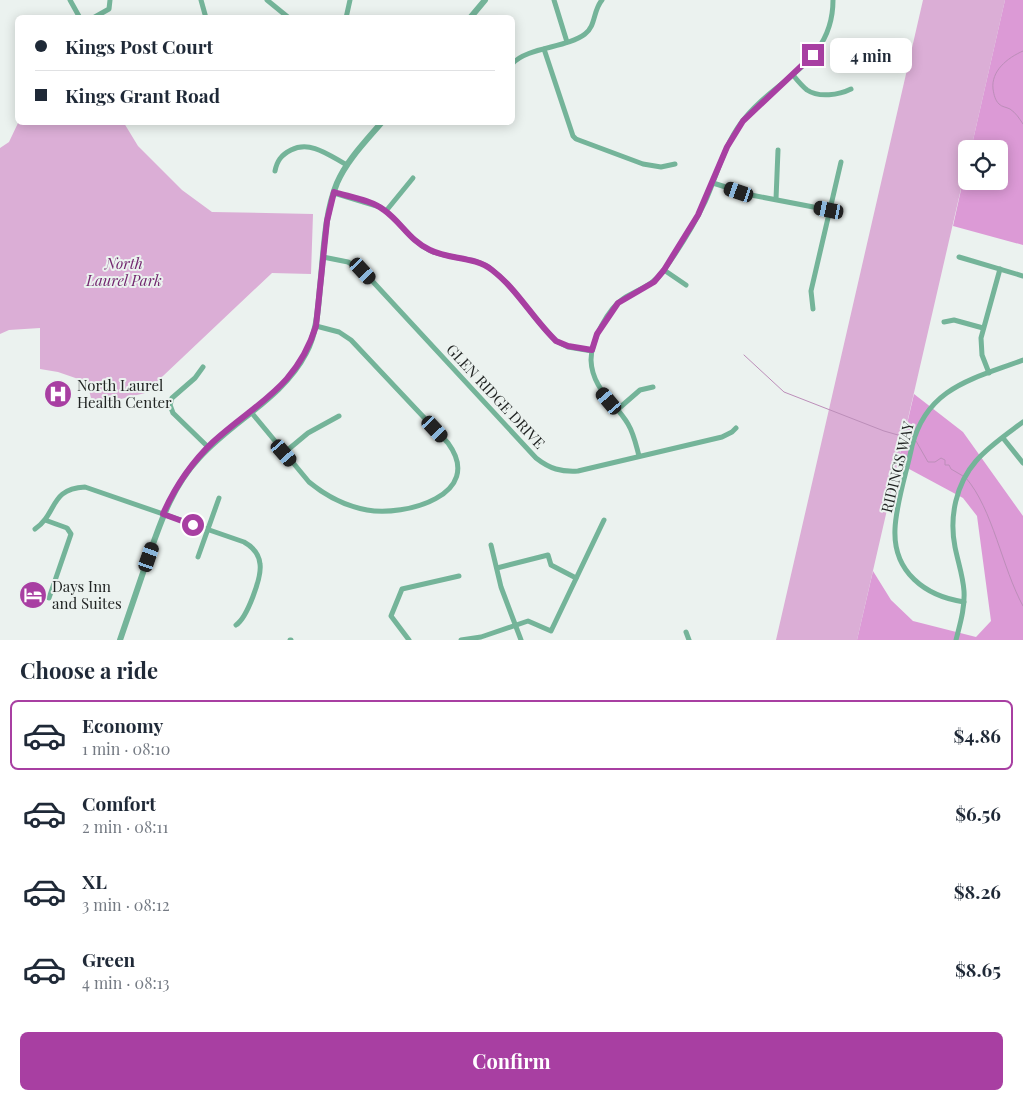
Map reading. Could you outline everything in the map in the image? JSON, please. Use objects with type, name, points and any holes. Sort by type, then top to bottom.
[{"type":"street","points":[[70,0],[78,15]]},
{"type":"street","points":[[98,15],[109,9],[110,0]]},
{"type":"street","points":[[201,0],[205,15]]},
{"type":"street","points":[[268,0],[286,15]]},
{"type":"street","points":[[347,15],[350,0]]},
{"type":"street","points":[[472,15],[485,0]]},
{"type":"street","points":[[554,0],[568,42]]},
{"type":"street","points":[[515,61],[520,57],[582,36],[590,30],[596,8],[602,0]]},
{"type":"street","points":[[639,456],[629,425],[597,385],[592,369],[592,350],[597,334],[618,303],[654,282],[664,270],[698,215],[727,147],[743,121],[793,75],[825,41],[831,23],[833,0]]},
{"type":"street","points":[[544,49],[573,136],[576,139],[643,164],[661,167],[675,164]]},
{"type":"street","points":[[793,75],[809,91],[815,93],[836,94],[851,89]]},
{"type":"street","points":[[120,640],[163,514],[185,474],[208,447],[289,378],[306,353],[316,326],[327,221],[334,192],[347,165],[380,125]]},
{"type":"street","points":[[275,171],[283,154],[303,146],[319,149],[347,165]]},
{"type":"street","points":[[776,199],[778,150]]},
{"type":"street","points":[[813,309],[811,291],[841,162]]},
{"type":"street","points":[[386,211],[413,178]]},
{"type":"street","points":[[713,183],[739,192],[829,210]]},
{"type":"street","points":[[334,192],[374,205],[386,211],[411,237],[424,247],[447,256],[480,263],[492,270],[556,341],[568,346],[592,350]]},
{"type":"street","name":"GLEN RIDGE DRIVE","points":[[323,257],[348,262],[363,271],[536,458],[552,469],[568,472],[722,437],[736,428]]},
{"type":"street","points":[[959,257],[1023,276]]},
{"type":"street","points":[[989,373],[981,347],[983,328],[1000,269]]},
{"type":"street","points":[[664,270],[686,284]]},
{"type":"street","points":[[944,322],[954,320],[983,328]]},
{"type":"street","points":[[251,412],[309,482],[318,490],[341,502],[367,510],[396,511],[422,505],[448,491],[453,485],[457,470],[456,457],[442,436],[351,340],[339,332],[316,326]]},
{"type":"street","name":"RIDINGS WAY","points":[[964,602],[934,594],[920,586],[904,567],[897,548],[895,539],[896,519],[912,446],[915,434],[927,410],[942,396],[960,385],[1023,360]]},
{"type":"street","points":[[203,367],[195,378],[172,398],[170,405],[173,413],[208,447]]},
{"type":"street","points":[[617,410],[640,390],[653,388]]},
{"type":"street","points":[[284,453],[308,433],[339,416]]},
{"type":"street","points":[[956,640],[964,602],[964,583],[954,544],[952,521],[956,500],[968,472],[984,453],[1023,422]]},
{"type":"street","points":[[1003,438],[1023,463]]},
{"type":"street","points":[[35,529],[45,520],[60,495],[72,489],[85,487],[250,545],[255,550],[260,562],[260,576],[246,614],[240,623],[236,625]]},
{"type":"street","points":[[198,557],[219,498]]},
{"type":"street","points":[[45,520],[67,528],[71,534],[49,598]]},
{"type":"street","points":[[461,640],[481,638],[528,622],[551,631],[604,520]]},
{"type":"street","points":[[491,545],[504,597],[521,640]]},
{"type":"street","points":[[496,568],[548,555],[551,565],[576,578]]},
{"type":"street","points":[[409,640],[391,616],[402,589],[459,576]]},
{"type":"street","points":[[686,632],[689,640]]},
{"type":"green space","points":[[923,0],[1005,0],[973,140],[958,140],[958,190],[961,190],[857,640],[776,640]]},
{"type":"green space","name":"North Laurel Park","points":[[17,125],[125,125],[138,146],[182,190],[212,212],[313,214],[311,274],[272,273],[145,393],[93,406],[87,382],[58,372],[40,369],[40,328],[9,330],[0,334],[0,148],[9,142]]},
{"type":"shaded area","points":[[1005,0],[1023,0],[1023,245],[953,226],[961,190],[1008,190],[1008,140],[973,140]]},
{"type":"shaded area","points":[[914,394],[963,432],[1023,516],[1023,640],[857,640],[873,571],[891,600],[913,621],[976,637],[991,621],[977,516],[963,498],[898,463]]},
{"type":"waterway","points":[[1023,51],[1011,57],[1001,66],[993,82],[993,89],[998,102],[1001,106],[1010,109],[1023,124]]},
{"type":"waterway","points":[[744,355],[784,392],[884,431],[912,439]]},
{"type":"waterway","points":[[916,441],[928,462],[935,462],[941,458],[945,460],[945,465],[949,465],[951,469],[963,476]]},
{"type":"waterway","points":[[966,478],[983,506],[1023,606]]},
{"type":"place","name":"North Laurel Health Center","points":[[58,394]]},
{"type":"place","name":"Days Inn and Suites","points":[[33,595]]},
{"type":"route","points":[[193,525],[163,514],[176,488],[196,460],[215,441],[266,400],[289,378],[306,353],[312,339],[316,326],[327,221],[334,192],[380,207],[411,237],[431,251],[474,261],[486,266],[499,275],[556,341],[575,348],[592,350],[597,334],[618,303],[654,282],[664,270],[698,215],[727,147],[743,121],[813,55]]}]
